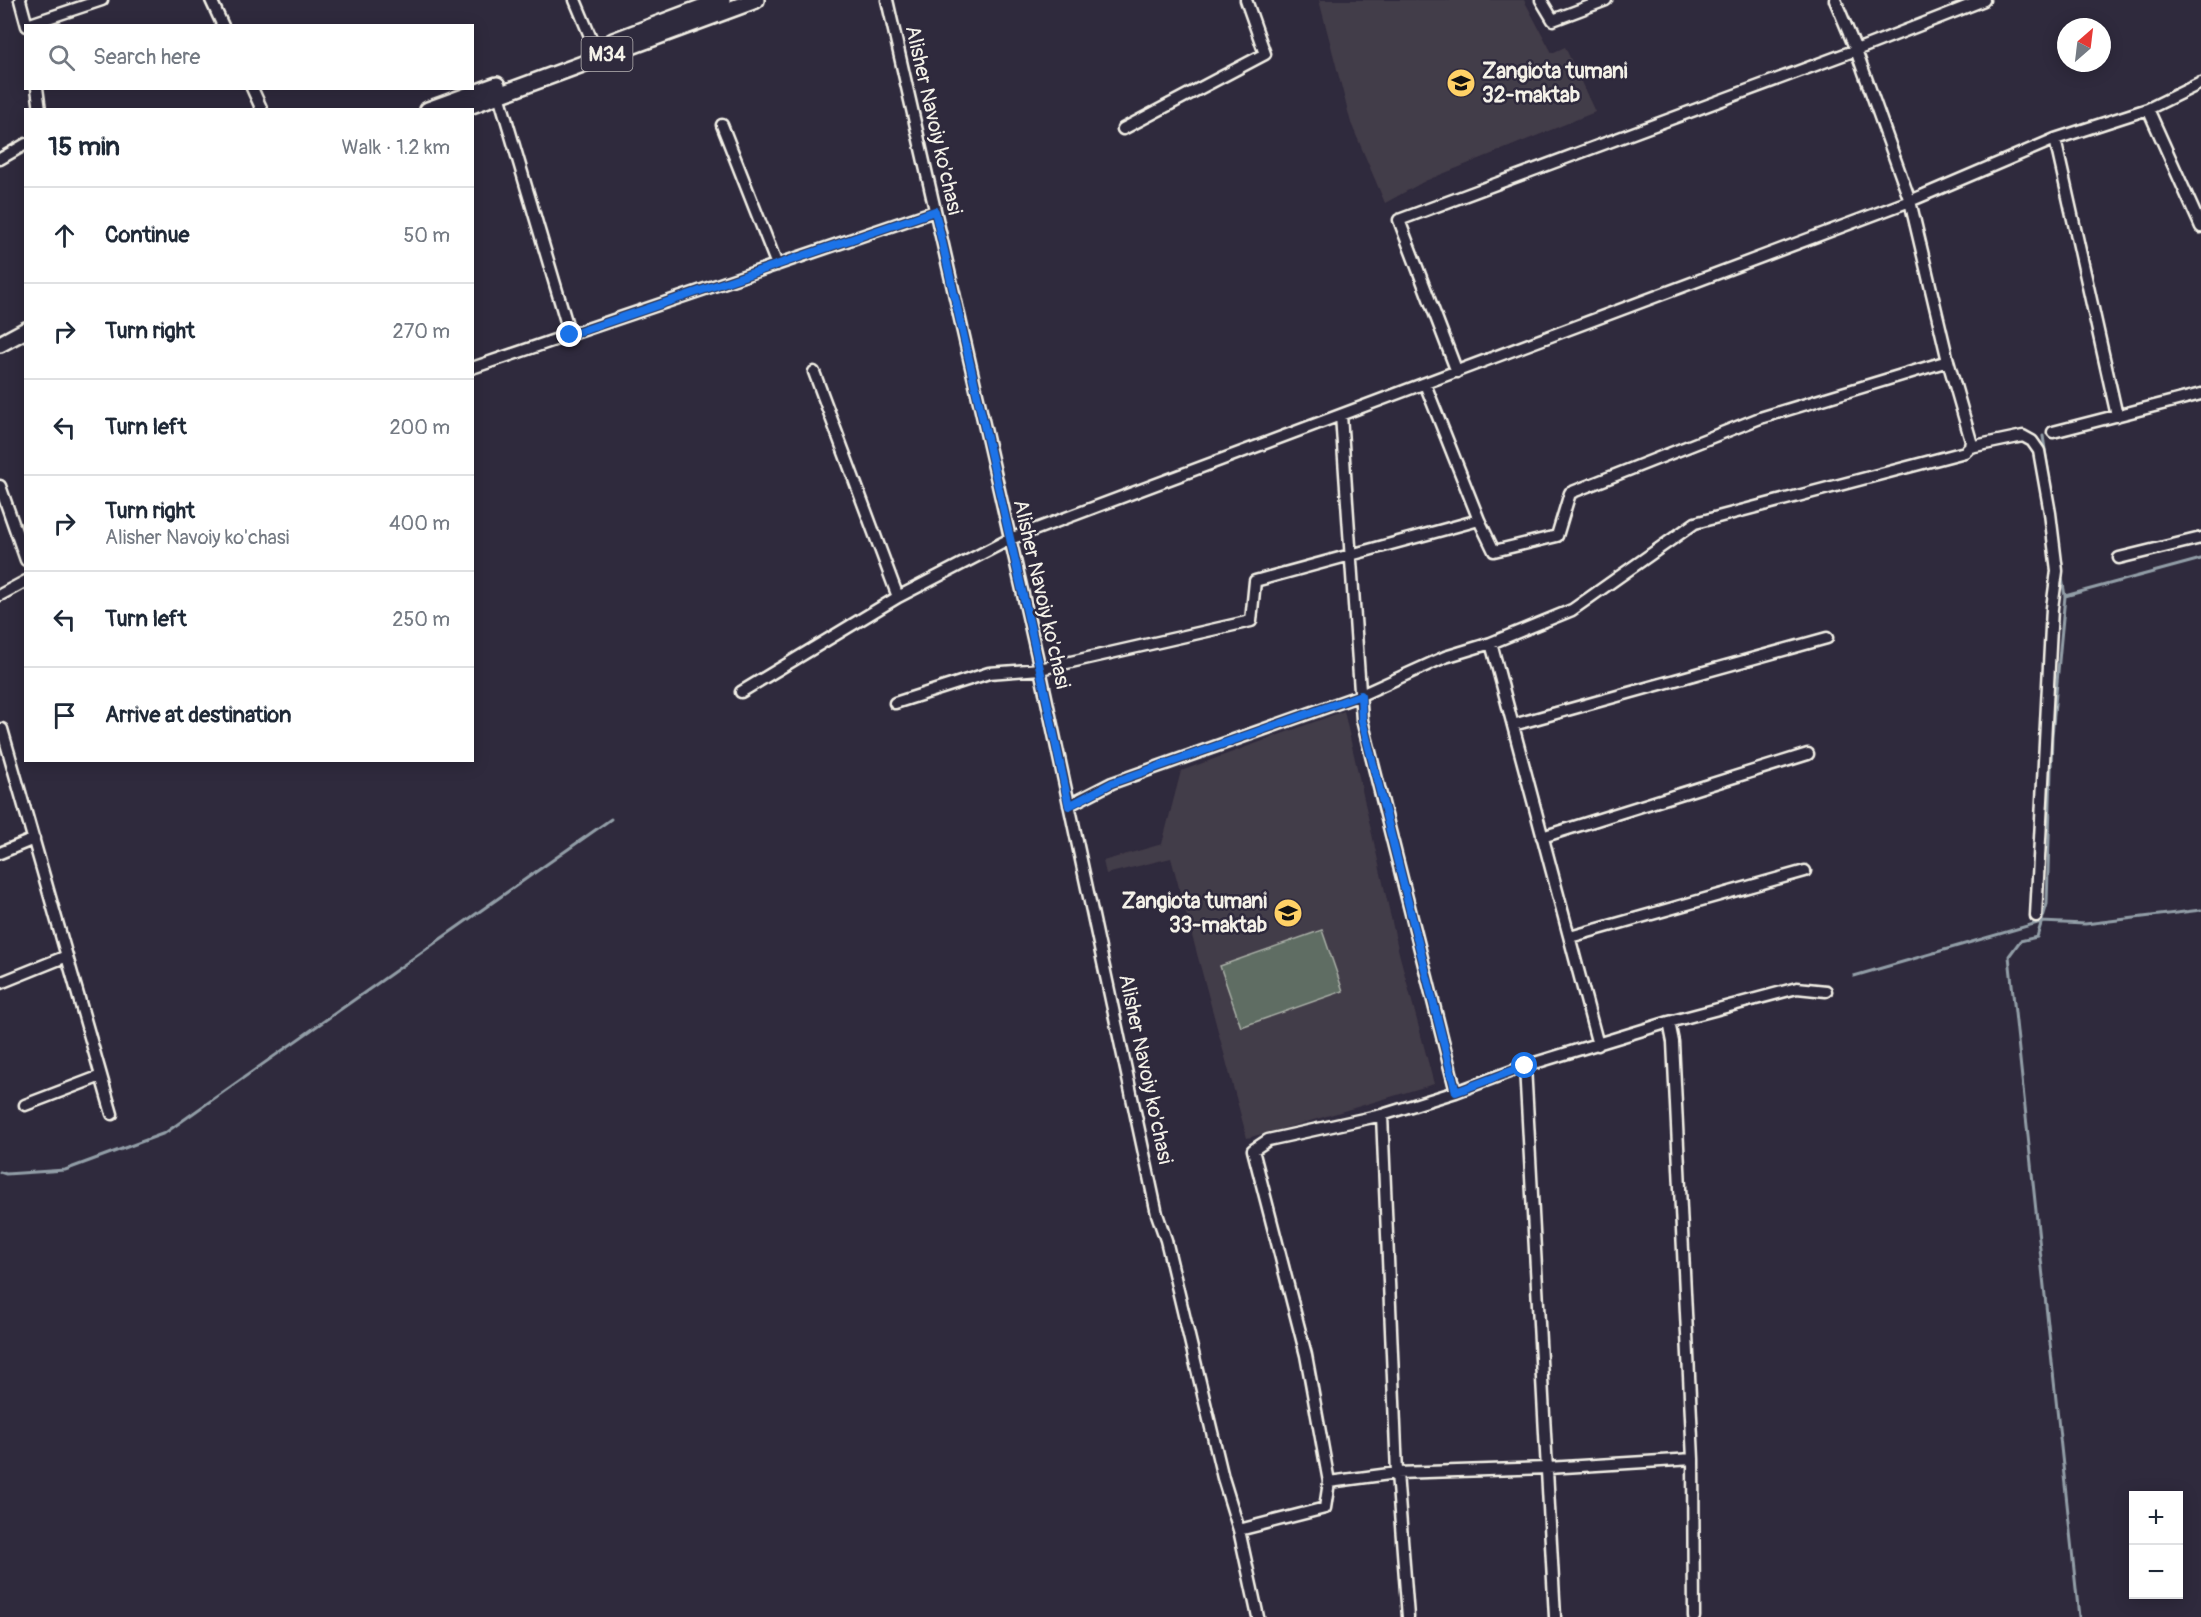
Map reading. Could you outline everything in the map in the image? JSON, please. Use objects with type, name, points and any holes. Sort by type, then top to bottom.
[{"type":"main road","name":"M34","points":[[433,108],[722,0]]},
{"type":"main road","name":"M34","points":[[463,108],[756,0]]},
{"type":"main road","points":[[0,344],[24,331]]},
{"type":"main road","points":[[0,355],[24,342]]},
{"type":"street","points":[[20,0],[27,24]]},
{"type":"street","points":[[30,24],[102,0]]},
{"type":"street","points":[[211,0],[222,24]]},
{"type":"street","points":[[575,0],[595,48]]},
{"type":"street","name":"Alisher Navoiy ko'chasi","points":[[887,0],[1040,669],[1157,1214],[1166,1240],[1223,1478],[1239,1530],[1258,1617]]},
{"type":"street","points":[[1124,129],[1265,54],[1246,0]]},
{"type":"street","points":[[1541,0],[1553,20],[1606,0]]},
{"type":"street","points":[[1835,0],[1856,50],[1910,201],[1948,360],[1971,441],[1970,447]]},
{"type":"street","points":[[1457,372],[1399,220],[1984,0]]},
{"type":"street","points":[[741,692],[898,597],[1010,539],[1910,201],[2055,139],[2148,109],[2201,83]]},
{"type":"street","points":[[37,90],[40,108]]},
{"type":"street","points":[[253,90],[261,108]]},
{"type":"street","points":[[499,95],[570,335]]},
{"type":"street","points":[[2148,109],[2201,227]]},
{"type":"street","points":[[722,125],[777,265]]},
{"type":"street","points":[[2055,139],[2117,416]]},
{"type":"street","points":[[0,159],[24,145]]},
{"type":"street","points":[[474,367],[935,211]]},
{"type":"street","points":[[1425,384],[1479,520],[1494,551],[1557,536],[1570,493],[1760,418],[1948,360]]},
{"type":"street","points":[[814,372],[898,597]]},
{"type":"street","points":[[2053,432],[2201,394]]},
{"type":"street","points":[[1341,415],[1362,720],[1456,1092]]},
{"type":"street","points":[[1069,806],[1112,783],[1361,695],[1445,657],[1491,643],[1572,610],[1695,523],[1965,452],[1970,447],[2023,436],[2032,441],[2039,451],[2057,571],[2051,620],[2036,916]]},
{"type":"street","points":[[0,486],[24,554]]},
{"type":"street","points":[[894,703],[989,673],[1040,669],[1251,621],[1255,581],[1479,520]]},
{"type":"street","points":[[2119,558],[2201,538]]},
{"type":"street","points":[[0,595],[24,582]]},
{"type":"street","points":[[1513,725],[1827,638]]},
{"type":"street","points":[[1491,643],[1598,1045]]},
{"type":"street","points":[[0,730],[2,729],[112,1114]]},
{"type":"street","points":[[1542,837],[1808,754]]},
{"type":"street","points":[[0,853],[33,839]]},
{"type":"street","points":[[1570,937],[1805,871]]},
{"type":"street","points":[[0,983],[67,956]]},
{"type":"street","points":[[1239,1530],[1325,1508],[1329,1482],[1306,1355],[1253,1150],[1268,1140],[1382,1115],[1456,1092],[1525,1066],[1669,1022],[1797,988],[1826,991]]},
{"type":"street","points":[[1669,1022],[1673,1042],[1693,1460],[1694,1617]]},
{"type":"street","points":[[1525,1066],[1555,1617]]},
{"type":"street","points":[[25,1105],[101,1076]]},
{"type":"street","points":[[1382,1115],[1397,1473],[1408,1617]]},
{"type":"street","points":[[1329,1482],[1397,1473],[1693,1460]]},
{"type":"shaded area","name":"Zangiota tumani 32-maktab","points":[[1319,0],[1524,0],[1552,53],[1565,47],[1595,112],[1425,181],[1385,203],[1351,123]]},
{"type":"shaded area","name":"Zangiota tumani 33-maktab","points":[[1344,711],[1399,953],[1434,1084],[1247,1138],[1171,858],[1106,874],[1103,861],[1162,844],[1181,771]]},
{"type":"green space","points":[[1322,930],[1343,991],[1241,1027],[1220,966]]},
{"type":"waterway","points":[[2043,436],[2049,476]]},
{"type":"waterway","points":[[2065,596],[2201,559]]},
{"type":"waterway","points":[[2061,572],[2065,596],[2052,736],[2047,904],[2037,937],[2020,941],[2009,956],[2079,1617]]},
{"type":"waterway","points":[[0,1172],[6,1174],[65,1170],[165,1133],[611,819]]},
{"type":"waterway","points":[[1854,976],[2041,922],[2085,924],[2201,910]]},
{"type":"place","name":"Zangiota tumani 32-maktab","points":[[1461,83]]},
{"type":"place","name":"Zangiota tumani 33-maktab","points":[[1288,913]]},
{"type":"route","points":[[570,335],[935,211],[1040,669],[1069,806],[1112,783],[1361,695],[1362,720],[1456,1092],[1525,1066]]}]
